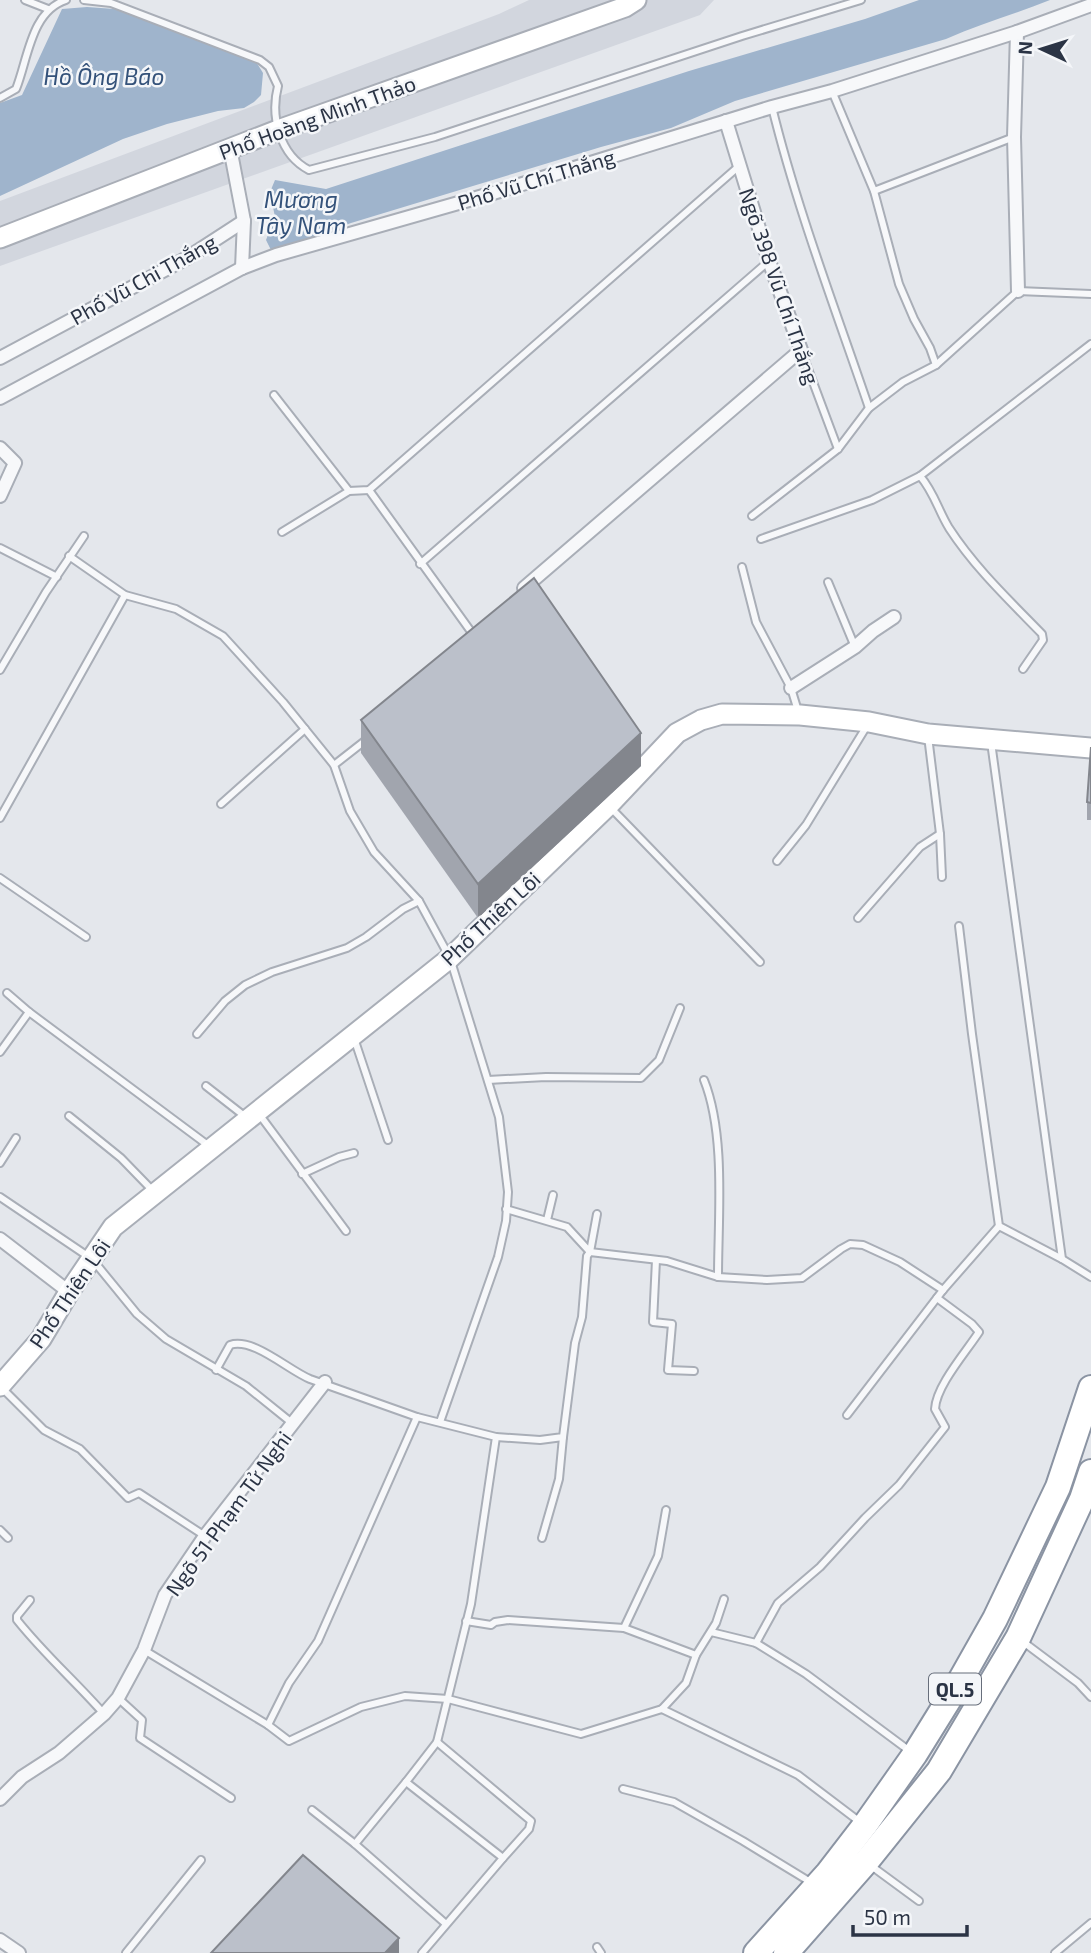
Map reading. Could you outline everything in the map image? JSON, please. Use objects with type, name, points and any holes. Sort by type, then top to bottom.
[{"type":"highway","name":"QL.5","points":[[756,1953],[817,1885],[864,1825],[915,1754],[956,1688],[995,1619],[1058,1487],[1091,1388]]},
{"type":"highway","name":"QL.5","points":[[786,1953],[866,1862],[939,1771],[1018,1638],[1082,1499],[1091,1472]]},
{"type":"main road","name":"Phố Hoàng Minh Thảo","points":[[0,238],[278,130],[636,0]]},
{"type":"main road","name":"Phố Thiên Lôi","points":[[0,1386],[41,1339],[113,1227],[450,958],[608,806],[677,733],[701,720],[722,714],[800,715],[869,722],[928,734],[1091,748]]},
{"type":"street","name":"Phố Vũ Chí Thắng","points":[[0,398],[242,268],[276,255],[832,91],[1017,32],[1091,5]]},
{"type":"street","points":[[1017,32],[1014,137],[1018,291]]},
{"type":"street","name":"Ngõ 398 Vũ Chí Thắng","points":[[726,121],[769,261],[800,350]]},
{"type":"street","points":[[230,148],[244,221]]},
{"type":"street","name":"Phố Vũ Chi Thắng","points":[[242,268],[244,221]]},
{"type":"street","name":"Phố Vũ Chi Thắng","points":[[0,358],[187,258],[244,221]]},
{"type":"street","points":[[515,597],[800,350]]},
{"type":"street","points":[[0,448],[15,463],[0,496]]},
{"type":"street","points":[[791,688],[856,647],[894,617]]},
{"type":"street","points":[[468,638],[483,624]]},
{"type":"street","points":[[0,1238],[69,1292]]},
{"type":"street","name":"Ngõ 51 Phạm Tử Nghi","points":[[0,1799],[22,1777],[59,1753],[104,1714],[118,1698],[144,1650],[165,1595],[205,1536],[325,1382]]},
{"type":"street","points":[[0,1940],[19,1953]]},
{"type":"lane","points":[[25,0],[48,9]]},
{"type":"lane","points":[[0,98],[16,89],[40,17],[56,3],[66,0]]},
{"type":"lane","points":[[84,0],[111,4],[260,60],[269,67],[278,86],[275,100],[278,130],[287,152],[298,165],[309,170],[435,137],[742,36],[861,0]]},
{"type":"lane","points":[[832,91],[874,191],[899,284],[936,365]]},
{"type":"lane","points":[[772,107],[791,176],[869,408]]},
{"type":"lane","points":[[874,191],[1014,137]]},
{"type":"lane","points":[[282,532],[349,491],[369,490],[739,166]]},
{"type":"lane","points":[[420,564],[769,261]]},
{"type":"lane","points":[[752,516],[838,449],[869,408],[903,382],[936,365],[1018,291],[1091,294]]},
{"type":"lane","points":[[761,539],[872,500],[920,476],[1091,344]]},
{"type":"lane","name":"Ngõ 398 Vũ Chí Thắng","points":[[800,350],[838,449]]},
{"type":"lane","points":[[274,396],[349,491]]},
{"type":"lane","points":[[920,476],[932,490],[948,527],[987,579],[1042,634],[1044,640],[1023,669]]},
{"type":"lane","points":[[369,490],[468,638]]},
{"type":"lane","points":[[0,670],[84,536]]},
{"type":"lane","points":[[0,548],[57,577]]},
{"type":"lane","points":[[69,556],[125,595],[176,609],[223,636],[334,765],[350,811],[374,852],[419,901],[450,958],[499,1117],[508,1192],[498,1257],[440,1422]]},
{"type":"lane","points":[[742,567],[756,622],[791,688],[800,715]]},
{"type":"lane","points":[[828,582],[856,647]]},
{"type":"lane","points":[[0,818],[125,595]]},
{"type":"lane","points":[[777,861],[806,825],[869,722]]},
{"type":"lane","points":[[221,804],[305,729]]},
{"type":"lane","points":[[334,765],[376,732]]},
{"type":"lane","points":[[928,734],[940,834],[942,877]]},
{"type":"lane","points":[[991,740],[1062,1259]]},
{"type":"lane","points":[[608,806],[760,962]]},
{"type":"lane","points":[[858,918],[920,847],[940,834]]},
{"type":"lane","points":[[0,878],[86,937]]},
{"type":"lane","points":[[197,1034],[226,1001],[245,985],[272,972],[346,948],[419,901]]},
{"type":"lane","points":[[847,1415],[943,1290],[999,1226],[959,926]]},
{"type":"lane","points":[[7,993],[212,1149]]},
{"type":"lane","points":[[488,1080],[546,1077],[641,1078],[659,1059],[680,1008]]},
{"type":"lane","points":[[0,1052],[29,1012]]},
{"type":"lane","points":[[353,1036],[388,1140]]},
{"type":"lane","points":[[704,1080],[712,1105],[717,1141],[718,1277]]},
{"type":"lane","points":[[206,1086],[253,1116],[346,1231]]},
{"type":"lane","points":[[69,1116],[121,1158],[156,1194]]},
{"type":"lane","points":[[0,1163],[16,1138]]},
{"type":"lane","points":[[302,1174],[354,1153]]},
{"type":"lane","points":[[547,1220],[553,1195]]},
{"type":"lane","points":[[0,1197],[92,1259],[137,1314],[153,1329],[246,1386],[293,1424]]},
{"type":"lane","points":[[506,1209],[567,1227],[590,1252],[656,1260],[718,1277],[767,1280],[802,1278],[850,1244],[863,1245],[900,1262],[943,1290]]},
{"type":"lane","points":[[542,1538],[559,1479],[575,1343],[582,1317],[587,1256],[597,1214]]},
{"type":"lane","points":[[999,1226],[1091,1277]]},
{"type":"lane","points":[[656,1260],[653,1322],[672,1324],[668,1370],[694,1371]]},
{"type":"lane","points":[[757,1643],[778,1603],[820,1567],[900,1485],[945,1427],[935,1409],[937,1398],[979,1332],[937,1298]]},
{"type":"lane","points":[[216,1370],[230,1345],[238,1342],[262,1351],[295,1373],[417,1418],[496,1437],[540,1440],[563,1437]]},
{"type":"lane","points":[[0,1386],[44,1430],[80,1449],[128,1498],[139,1493],[205,1536]]},
{"type":"lane","points":[[268,1725],[289,1683],[323,1629],[417,1418]]},
{"type":"lane","points":[[355,1843],[437,1742],[466,1622],[496,1437]]},
{"type":"lane","points":[[625,1628],[658,1556],[666,1510]]},
{"type":"lane","points":[[0,1530],[8,1538]]},
{"type":"lane","points":[[144,1650],[268,1725],[289,1741],[361,1707],[405,1696],[447,1699],[581,1734],[662,1709],[686,1683],[696,1655],[711,1632],[724,1599]]},
{"type":"lane","points":[[30,1600],[16,1616],[17,1620],[39,1647],[104,1714]]},
{"type":"lane","points":[[466,1622],[491,1625],[508,1620],[625,1628],[696,1655]]},
{"type":"lane","points":[[711,1632],[757,1643],[806,1674],[915,1754]]},
{"type":"lane","points":[[1018,1638],[1091,1696]]},
{"type":"lane","points":[[118,1698],[143,1722],[139,1738],[231,1798]]},
{"type":"lane","points":[[662,1709],[798,1775],[864,1825]]},
{"type":"lane","points":[[422,1953],[529,1829],[531,1821],[437,1742]]},
{"type":"lane","points":[[406,1782],[503,1858]]},
{"type":"lane","points":[[623,1789],[674,1802],[817,1885]]},
{"type":"lane","points":[[312,1810],[355,1843],[446,1924]]},
{"type":"lane","points":[[126,1953],[201,1860]]},
{"type":"lane","points":[[866,1862],[919,1901]]},
{"type":"lane","points":[[1055,1953],[1091,1923]]},
{"type":"shaded area","points":[[529,0],[714,0],[700,15],[0,266],[0,201],[499,14]]},
{"type":"water","name":"Mương Tây Nam","points":[[919,0],[1050,0],[946,39],[735,101],[671,128],[351,223],[272,252],[266,240],[275,217],[270,192],[275,180],[326,189],[689,71],[865,19]]},
{"type":"water","name":"Hồ Ông Báo","points":[[62,9],[115,9],[255,60],[263,73],[261,95],[244,108],[218,111],[167,124],[123,139],[0,196],[0,103],[22,95]]},
{"type":"building","points":[[534,578],[641,733],[478,884],[361,720]]},
{"type":"building","points":[[1091,747],[1091,803],[1087,802]]},
{"type":"building","points":[[303,1855],[399,1938],[385,1953],[211,1953]]}]
